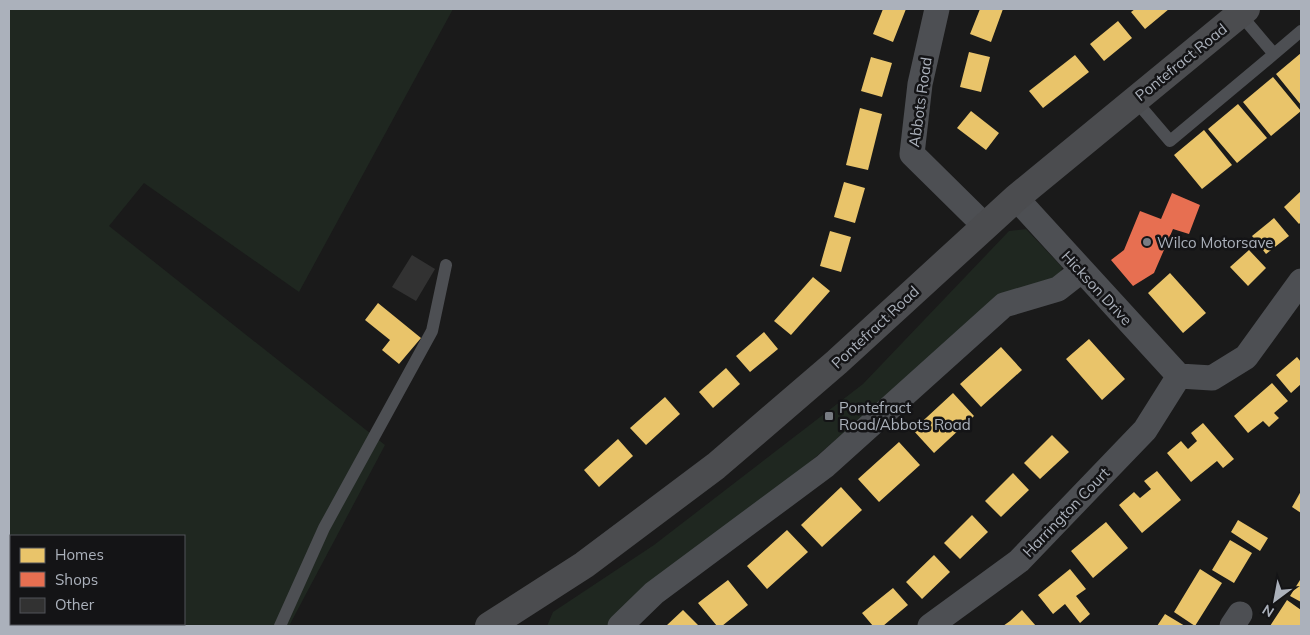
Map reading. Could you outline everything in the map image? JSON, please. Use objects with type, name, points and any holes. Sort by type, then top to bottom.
[{"type":"highway","name":"Pontefract Road","points":[[507,622],[716,466],[837,362],[1016,198],[1243,11]]},
{"type":"street","name":"Abbots Road","points":[[937,9],[920,84],[912,154],[985,226]]},
{"type":"street","name":"Hickson Drive","points":[[1016,198],[1179,376]]},
{"type":"street","points":[[620,626],[654,592],[824,466],[1004,305],[1058,289],[1081,271]]},
{"type":"street","points":[[1179,376],[1212,378],[1246,357],[1301,281]]},
{"type":"street","name":"Harrington Court","points":[[930,626],[1019,561],[1145,430],[1179,376]]},
{"type":"lane","points":[[1243,11],[1274,54]]},
{"type":"lane","points":[[1135,100],[1170,141],[1301,31]]},
{"type":"lane","points":[[280,626],[324,528],[432,331],[446,265]]},
{"type":"shaded area","points":[[9,9],[453,9],[299,292],[144,183],[109,226],[385,445],[289,626],[9,626]]},
{"type":"shaded area","points":[[1026,229],[1062,267],[1060,278],[991,306],[803,468],[612,626],[547,626],[553,612],[654,545],[863,384],[1009,231]]},
{"type":"building: Homes","points":[[883,9],[906,9],[893,42],[873,34]]},
{"type":"building: Homes","points":[[980,9],[1003,9],[991,42],[970,34]]},
{"type":"building: Homes","points":[[1135,9],[1169,9],[1145,29],[1131,12]]},
{"type":"building: Homes","points":[[1118,21],[1132,38],[1104,61],[1090,44]]},
{"type":"building: Homes","points":[[969,52],[990,57],[981,92],[960,87]]},
{"type":"building: Homes","points":[[1301,53],[1301,105],[1276,74]]},
{"type":"building: Homes","points":[[1075,55],[1089,72],[1043,108],[1029,91]]},
{"type":"building: Homes","points":[[871,57],[892,63],[882,97],[861,91]]},
{"type":"building: Homes","points":[[1273,77],[1301,111],[1271,136],[1243,102]]},
{"type":"building: Homes","points":[[1238,104],[1267,138],[1237,163],[1208,129]]},
{"type":"building: Homes","points":[[860,108],[882,114],[868,170],[846,165]]},
{"type":"building: Homes","points":[[971,111],[999,133],[986,150],[957,128]]},
{"type":"building: Homes","points":[[1204,130],[1232,165],[1202,189],[1174,155]]},
{"type":"building: Homes","points":[[844,182],[865,188],[855,223],[834,217]]},
{"type":"building: Homes","points":[[1301,191],[1301,222],[1299,224],[1284,207]]},
{"type":"building: Homes","points":[[1274,218],[1289,236],[1266,254],[1252,236]]},
{"type":"building: Homes","points":[[830,231],[851,237],[841,272],[820,266]]},
{"type":"building: Homes","points":[[1249,250],[1266,268],[1248,286],[1230,267]]},
{"type":"building: Homes","points":[[1170,273],[1206,313],[1183,333],[1148,293]]},
{"type":"building: Homes","points":[[813,277],[830,291],[791,335],[774,321]]},
{"type":"building: Homes","points":[[378,303],[421,338],[399,364],[382,350],[390,340],[365,320]]},
{"type":"building: Homes","points":[[764,332],[778,349],[750,372],[736,356]]},
{"type":"building: Homes","points":[[1089,339],[1125,379],[1102,400],[1066,359]]},
{"type":"building: Homes","points":[[1001,347],[1022,370],[981,407],[960,384]]},
{"type":"building: Homes","points":[[1297,357],[1301,362],[1301,384],[1291,393],[1276,375]]},
{"type":"building: Homes","points":[[726,368],[740,384],[713,408],[699,392]]},
{"type":"building: Homes","points":[[1272,383],[1288,401],[1274,413],[1279,418],[1269,427],[1263,421],[1248,433],[1234,416]]},
{"type":"building: Homes","points":[[953,393],[974,416],[934,453],[913,430]]},
{"type":"building: Homes","points":[[665,397],[680,414],[646,445],[630,428]]},
{"type":"building: Homes","points":[[1203,423],[1234,459],[1223,468],[1217,461],[1191,482],[1167,453],[1181,441],[1188,449],[1197,441],[1191,433]]},
{"type":"building: Homes","points":[[1052,435],[1069,452],[1040,479],[1024,463]]},
{"type":"building: Homes","points":[[618,439],[633,456],[599,487],[584,470]]},
{"type":"building: Homes","points":[[899,442],[920,465],[879,502],[858,479]]},
{"type":"building: Homes","points":[[1157,471],[1181,500],[1142,533],[1119,505],[1134,492],[1140,498],[1151,489],[1144,481]]},
{"type":"building: Homes","points":[[1013,473],[1029,490],[1001,517],[985,501]]},
{"type":"building: Homes","points":[[841,487],[862,510],[822,547],[801,525]]},
{"type":"building: Homes","points":[[1301,491],[1301,513],[1292,507]]},
{"type":"building: Homes","points":[[972,515],[988,532],[960,559],[944,543]]},
{"type":"building: Homes","points":[[1238,520],[1268,538],[1260,551],[1231,532]]},
{"type":"building: Homes","points":[[1106,522],[1128,548],[1093,578],[1071,551]]},
{"type":"building: Homes","points":[[787,530],[808,552],[767,589],[747,566]]},
{"type":"building: Homes","points":[[1230,540],[1252,553],[1234,583],[1212,570]]},
{"type":"building: Homes","points":[[934,555],[950,572],[922,599],[906,582]]},
{"type":"building: Homes","points":[[1070,569],[1086,589],[1076,596],[1090,614],[1080,623],[1065,604],[1053,614],[1038,595]]},
{"type":"building: Homes","points":[[1200,569],[1222,583],[1195,626],[1174,612]]},
{"type":"building: Homes","points":[[728,580],[748,605],[722,626],[717,626],[698,603]]},
{"type":"building: Homes","points":[[1301,581],[1301,602],[1290,596]]},
{"type":"building: Homes","points":[[893,588],[908,605],[883,626],[873,626],[862,613]]},
{"type":"building: Homes","points":[[1287,600],[1301,610],[1301,626],[1270,626]]},
{"type":"building: Homes","points":[[683,610],[699,626],[666,626]]},
{"type":"building: Homes","points":[[1022,610],[1036,626],[1003,626],[1010,621]]},
{"type":"building: Homes","points":[[1165,614],[1185,626],[1157,626]]},
{"type":"building: Shops","name":"Wilco Motorsave","points":[[1172,193],[1200,205],[1189,234],[1173,229],[1154,273],[1133,286],[1111,260],[1124,250],[1140,211],[1161,219]]},
{"type":"building: Other","points":[[412,255],[435,269],[416,301],[392,287]]},
{"type":"place","name":"Wilco Motorsave","points":[[1147,242]]},
{"type":"place","name":"Pontefract Road/Abbots Road","points":[[829,416]]}]
